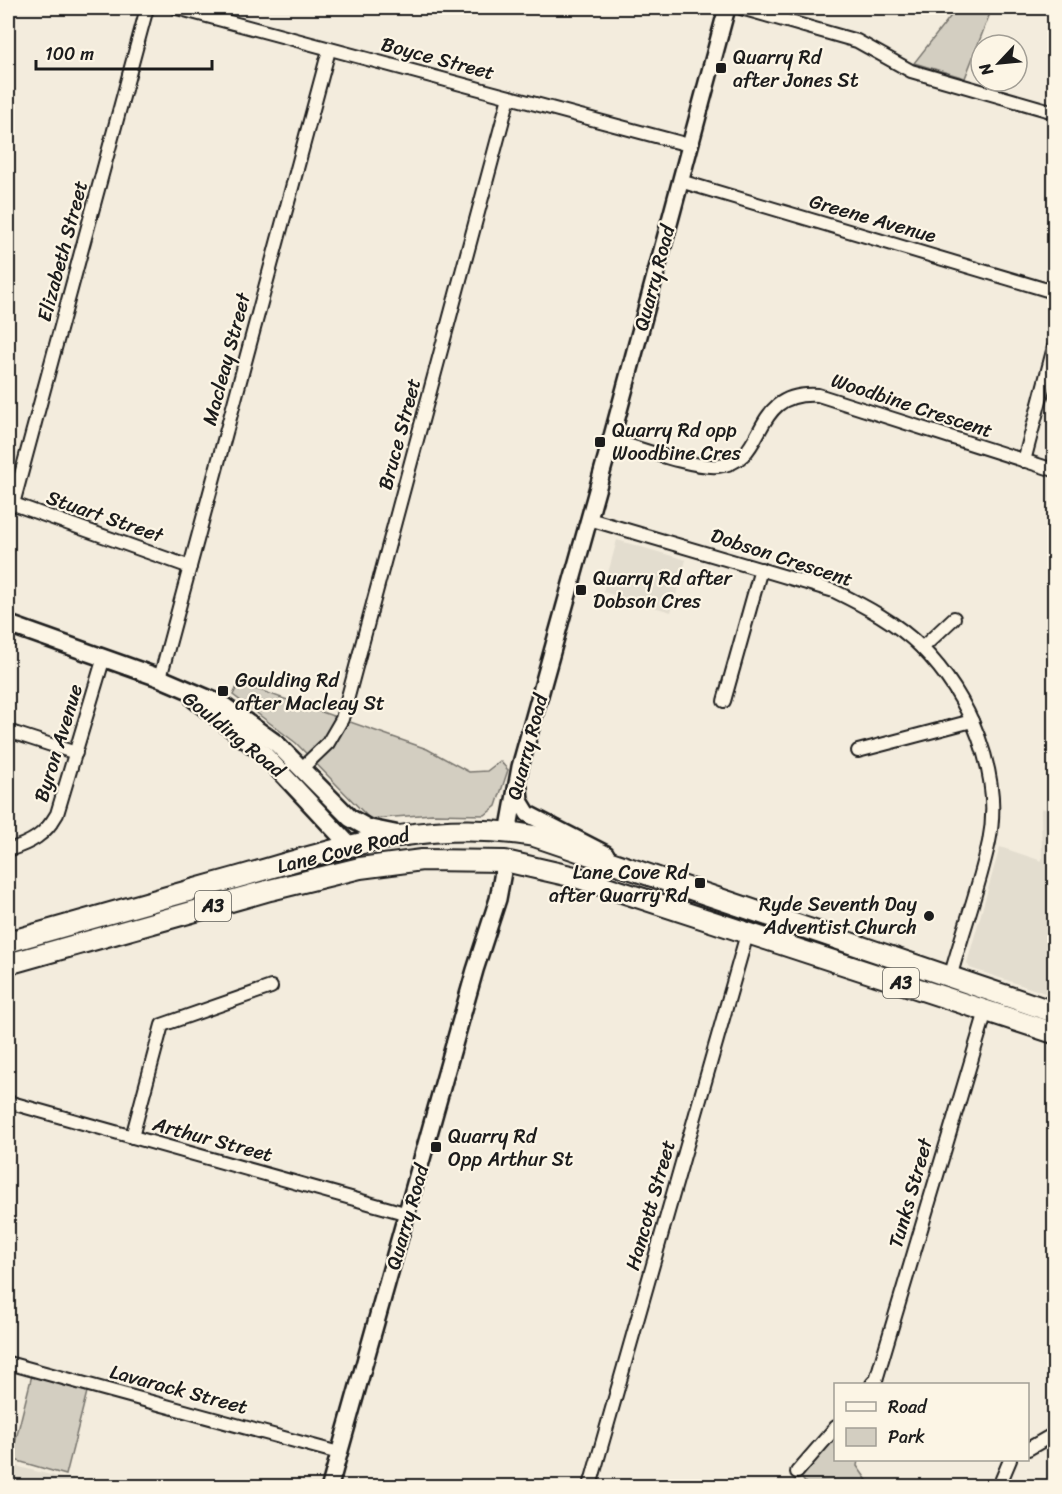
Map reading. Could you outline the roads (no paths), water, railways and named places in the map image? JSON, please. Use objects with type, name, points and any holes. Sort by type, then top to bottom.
[{"type":"highway","name":"Lane Cove Road","points":[[8,942],[399,834],[452,829],[508,832],[534,836],[1054,1012]]},
{"type":"highway","name":"Quarry Road","points":[[505,861],[508,832]]},
{"type":"highway","points":[[350,846],[365,853],[422,860]]},
{"type":"highway","name":"Lane Cove Road","points":[[8,964],[323,876],[422,860],[505,861],[579,878],[1054,1034]]},
{"type":"main road","name":"Goulding Road","points":[[8,624],[160,678],[201,694],[233,711],[277,744],[296,774],[350,846]]},
{"type":"main road","name":"Goulding Road","points":[[296,774],[354,821],[376,831],[399,834]]},
{"type":"street","name":"Elizabeth Street","points":[[10,503],[147,8]]},
{"type":"street","name":"Boyce Street","points":[[177,8],[689,145]]},
{"type":"street","name":"Quarry Road","points":[[508,832],[520,767],[611,441],[727,8]]},
{"type":"street","points":[[741,8],[856,41],[911,71],[1054,112]]},
{"type":"street","name":"Macleay Street","points":[[160,678],[329,50]]},
{"type":"street","name":"Bruce Street","points":[[296,774],[331,738],[342,719],[509,97]]},
{"type":"street","name":"Greene Avenue","points":[[680,181],[1054,292]]},
{"type":"street","points":[[1024,461],[1054,347]]},
{"type":"street","name":"Woodbine Crescent","points":[[611,441],[706,466],[728,464],[739,459],[753,444],[763,422],[779,404],[787,398],[808,394],[818,395],[1054,471]]},
{"type":"street","name":"Stuart Street","points":[[10,503],[190,567]]},
{"type":"street","name":"Dobson Crescent","points":[[589,519],[834,591],[859,603],[905,633],[922,648],[950,683],[972,721],[986,763],[990,788],[989,841],[950,978]]},
{"type":"street","points":[[724,701],[761,569]]},
{"type":"street","points":[[922,648],[954,618]]},
{"type":"street","name":"Byron Avenue","points":[[8,850],[36,840],[48,829],[57,814],[104,657]]},
{"type":"street","points":[[858,751],[972,721]]},
{"type":"street","points":[[8,731],[76,753]]},
{"type":"street","points":[[520,767],[520,801],[528,814],[582,840],[627,868]]},
{"type":"street","name":"Quarry Road","points":[[330,1486],[475,970],[498,899],[505,861]]},
{"type":"street","name":"Hancott Street","points":[[590,1486],[747,934]]},
{"type":"street","points":[[132,1137],[162,1025],[271,987]]},
{"type":"street","name":"Tunks Street","points":[[873,1383],[876,1380],[986,1011]]},
{"type":"street","name":"Arthur Street","points":[[8,1102],[408,1214]]},
{"type":"street","name":"Lavarack Street","points":[[8,1364],[339,1454]]},
{"type":"street","points":[[797,1472],[834,1429]]},
{"type":"street","points":[[1029,1448],[1054,1434]]},
{"type":"street","points":[[999,1486],[1010,1461]]},
{"type":"place","name":"Quarry Rd after Jones St","points":[[721,68]]},
{"type":"place","name":"Quarry Rd opp Woodbine Cres","points":[[600,442]]},
{"type":"place","name":"Quarry Rd after Dobson Cres","points":[[581,590]]},
{"type":"place","name":"Goulding Rd after Macleay St","points":[[223,691]]},
{"type":"place","name":"Lane Cove Rd after Quarry Rd","points":[[700,883]]},
{"type":"place","name":"Ryde Seventh Day Adventist Church","points":[[929,916]]},
{"type":"place","name":"Quarry Rd Opp Arthur St","points":[[436,1147]]}]
